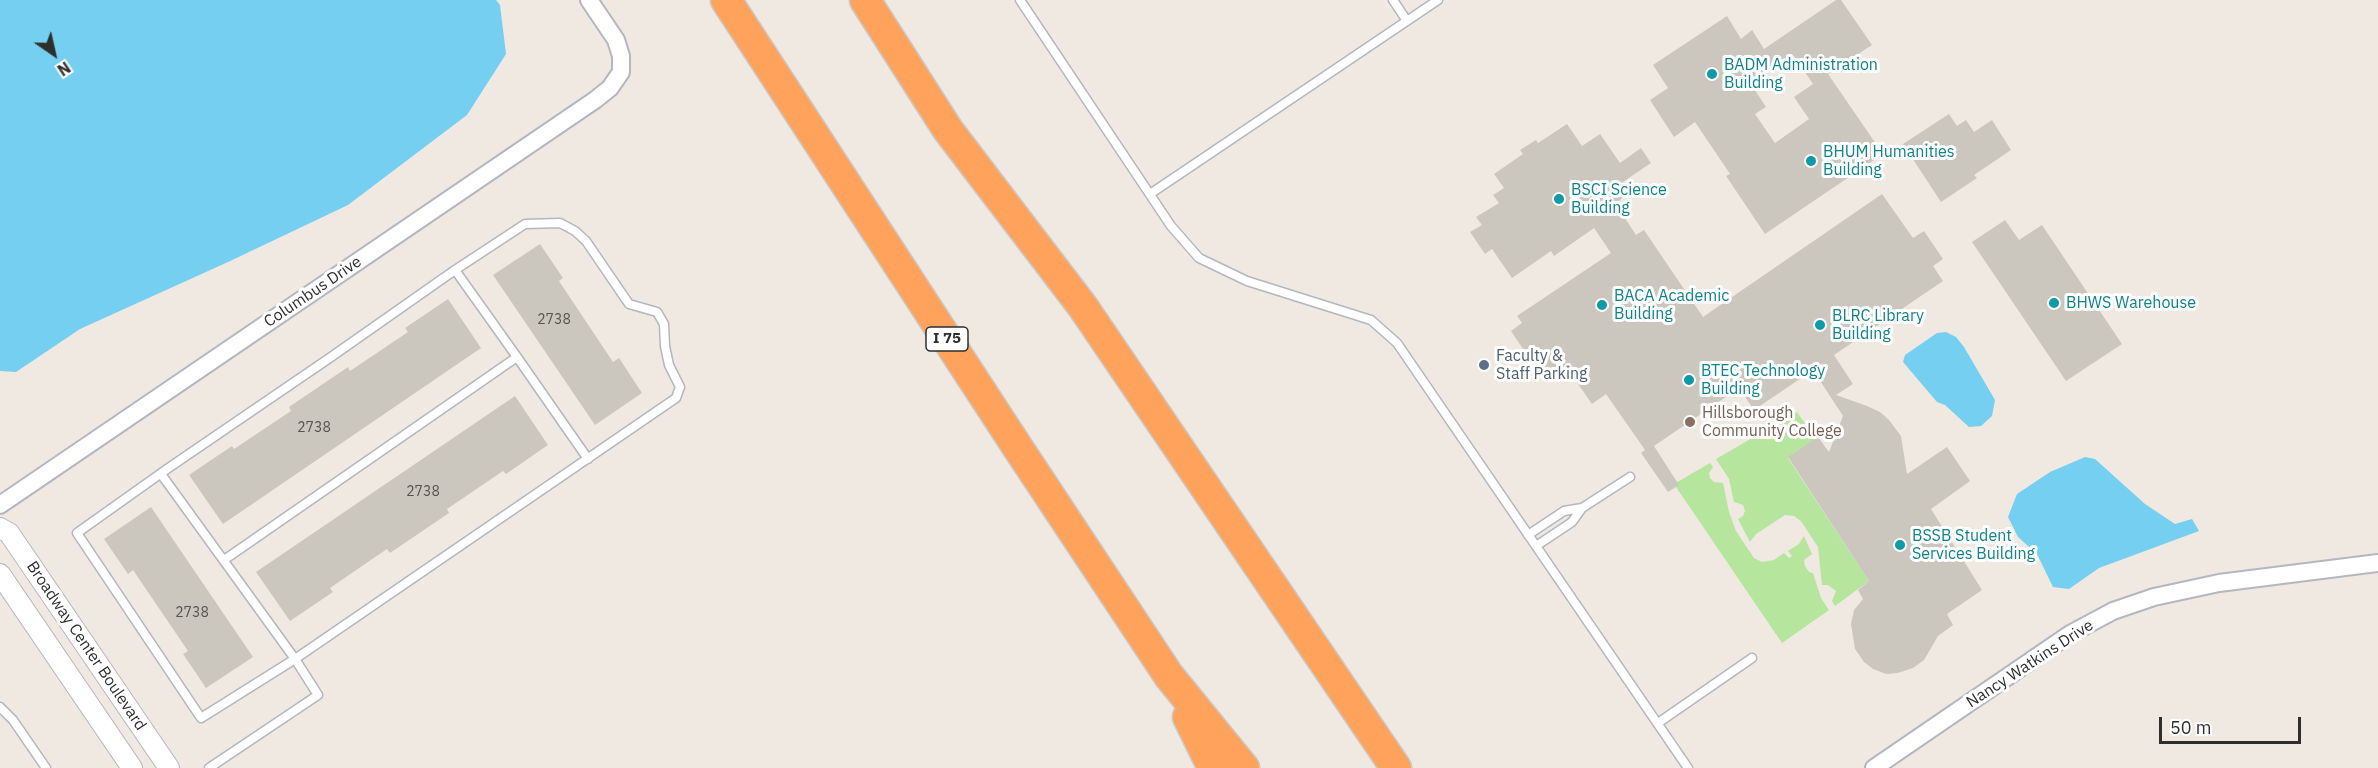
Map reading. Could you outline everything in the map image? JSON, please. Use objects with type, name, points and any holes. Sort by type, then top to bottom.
[{"type":"highway","name":"I 75","points":[[726,0],[1169,676],[1244,768]]},
{"type":"highway","points":[[865,0],[948,130],[1083,307],[1396,768]]},
{"type":"highway","points":[[1169,676],[1213,768]]},
{"type":"street","name":"Columbus Drive","points":[[0,505],[610,88],[621,72],[621,56],[616,40],[589,0]]},
{"type":"street","name":"Broadway Center Boulevard","points":[[0,528],[9,533],[169,768]]},
{"type":"street","name":"Nancy Watkins Drive","points":[[1874,768],[2070,634],[2113,611],[2154,597],[2219,583],[2378,562]]},
{"type":"street","name":"Broadway Center Boulevard","points":[[0,574],[132,768]]},
{"type":"lane","points":[[1020,0],[1171,226],[1199,258],[1248,281],[1371,320],[1397,343],[1688,768]]},
{"type":"lane","points":[[1393,0],[1407,21]]},
{"type":"lane","points":[[1150,194],[1437,0]]},
{"type":"lane","points":[[560,223],[575,231],[586,241],[628,304],[657,312],[664,324],[664,346],[669,365],[680,387],[676,398],[295,659],[201,718],[76,533],[455,270],[525,224],[560,223]]},
{"type":"lane","points":[[455,270],[588,459]]},
{"type":"lane","points":[[224,560],[517,357]]},
{"type":"lane","points":[[161,474],[295,659],[318,695],[209,768]]},
{"type":"lane","points":[[1536,546],[1572,522],[1582,508],[1630,477]]},
{"type":"lane","points":[[1528,535],[1564,511],[1582,508]]},
{"type":"lane","points":[[1658,723],[1752,658]]},
{"type":"lane","points":[[0,707],[13,720],[46,768]]},
{"type":"green space","points":[[1797,412],[1816,439],[1788,458],[1869,581],[1835,606],[1832,601],[1836,591],[1828,585],[1822,585],[1818,547],[1801,521],[1794,516],[1785,515],[1756,534],[1750,542],[1738,519],[1745,511],[1743,505],[1734,502],[1729,479],[1716,459]]},
{"type":"green space","points":[[1710,463],[1713,467],[1709,473],[1710,478],[1714,482],[1723,483],[1736,531],[1754,558],[1762,562],[1774,560],[1784,553],[1789,558],[1792,556],[1788,551],[1799,544],[1804,536],[1812,554],[1804,560],[1805,566],[1809,572],[1813,573],[1821,598],[1829,610],[1782,643],[1674,484]]},
{"type":"water","points":[[0,0],[496,0],[500,5],[506,54],[467,115],[348,205],[80,329],[16,372],[0,371]]},
{"type":"water","points":[[1946,332],[1956,337],[1964,347],[1995,400],[1992,416],[1981,426],[1969,427],[1945,405],[1937,402],[1903,362],[1905,355],[1937,333]]},
{"type":"water","points":[[2085,457],[2095,459],[2145,504],[2175,524],[2192,519],[2199,531],[2099,568],[2069,589],[2053,587],[2037,554],[2018,537],[2008,517],[2017,494],[2050,472]]},
{"type":"building","points":[[1836,0],[1841,0],[1872,45],[1828,74],[1883,154],[1765,234],[1726,176],[1730,174],[1695,122],[1674,137],[1650,100],[1668,88],[1653,65],[1727,16],[1741,39],[1752,30],[1764,49]],"holes":[[[1794,56],[1813,84],[1794,97],[1809,119],[1775,143],[1755,114],[1766,107],[1751,84]]]},
{"type":"building","points":[[1949,114],[1957,126],[1966,120],[1974,132],[1992,120],[2011,150],[1974,175],[1977,178],[1941,202],[1903,144]]},
{"type":"building","points":[[1567,124],[1582,146],[1600,134],[1620,163],[1641,148],[1651,163],[1620,184],[1627,195],[1615,203],[1636,235],[1644,230],[1703,317],[1882,194],[1913,238],[1924,231],[1943,259],[1933,266],[1943,281],[1834,355],[1853,384],[1836,395],[1880,412],[1889,420],[1901,436],[1907,474],[1947,447],[1970,481],[1931,509],[1982,590],[1947,614],[1953,625],[1938,636],[1924,660],[1913,668],[1886,674],[1873,669],[1864,662],[1855,649],[1851,624],[1854,610],[1863,599],[1858,590],[1869,581],[1788,457],[1818,437],[1829,452],[1843,416],[1813,370],[1754,410],[1739,388],[1654,446],[1679,485],[1668,492],[1641,453],[1645,450],[1606,394],[1592,404],[1571,374],[1564,379],[1560,372],[1545,382],[1511,331],[1522,323],[1517,316],[1611,253],[1594,228],[1554,256],[1551,251],[1512,278],[1492,249],[1485,254],[1470,232],[1482,225],[1476,217],[1499,203],[1493,195],[1504,188],[1494,174],[1523,154],[1520,150],[1536,140],[1538,143]]},
{"type":"building","name":"BHWS Warehouse","points":[[2005,220],[2019,240],[2042,225],[2122,344],[2066,381],[1972,242]]},
{"type":"building","points":[[540,244],[563,278],[559,281],[613,362],[619,358],[642,393],[595,425],[493,275]]},
{"type":"building","points":[[448,299],[481,348],[223,524],[189,475],[232,446],[234,449],[291,411],[289,407],[348,367],[350,371],[408,332],[405,328]]},
{"type":"building","points":[[515,396],[548,445],[506,474],[503,471],[447,509],[449,513],[390,553],[387,549],[330,588],[333,592],[290,621],[256,572]]},
{"type":"building","points":[[151,507],[253,657],[206,688],[183,654],[188,651],[133,570],[128,574],[104,539]]},
{"type":"place","name":"BADM Administration Building","points":[[1712,74]]},
{"type":"place","name":"BHUM Humanities Building","points":[[1811,161]]},
{"type":"place","name":"BSCI Science Building","points":[[1559,199]]},
{"type":"place","name":"BHWS Warehouse","points":[[2054,303]]},
{"type":"place","name":"BACA Academic Building","points":[[1602,305]]},
{"type":"place","name":"BLRC Library Building","points":[[1820,325]]},
{"type":"place","name":"Faculty & Staff Parking","points":[[1484,365]]},
{"type":"place","name":"BTEC Technology Building","points":[[1689,380]]},
{"type":"place","name":"Hillsborough Community College","points":[[1690,422]]},
{"type":"place","name":"BSSB Student Services Building","points":[[1900,545]]}]
